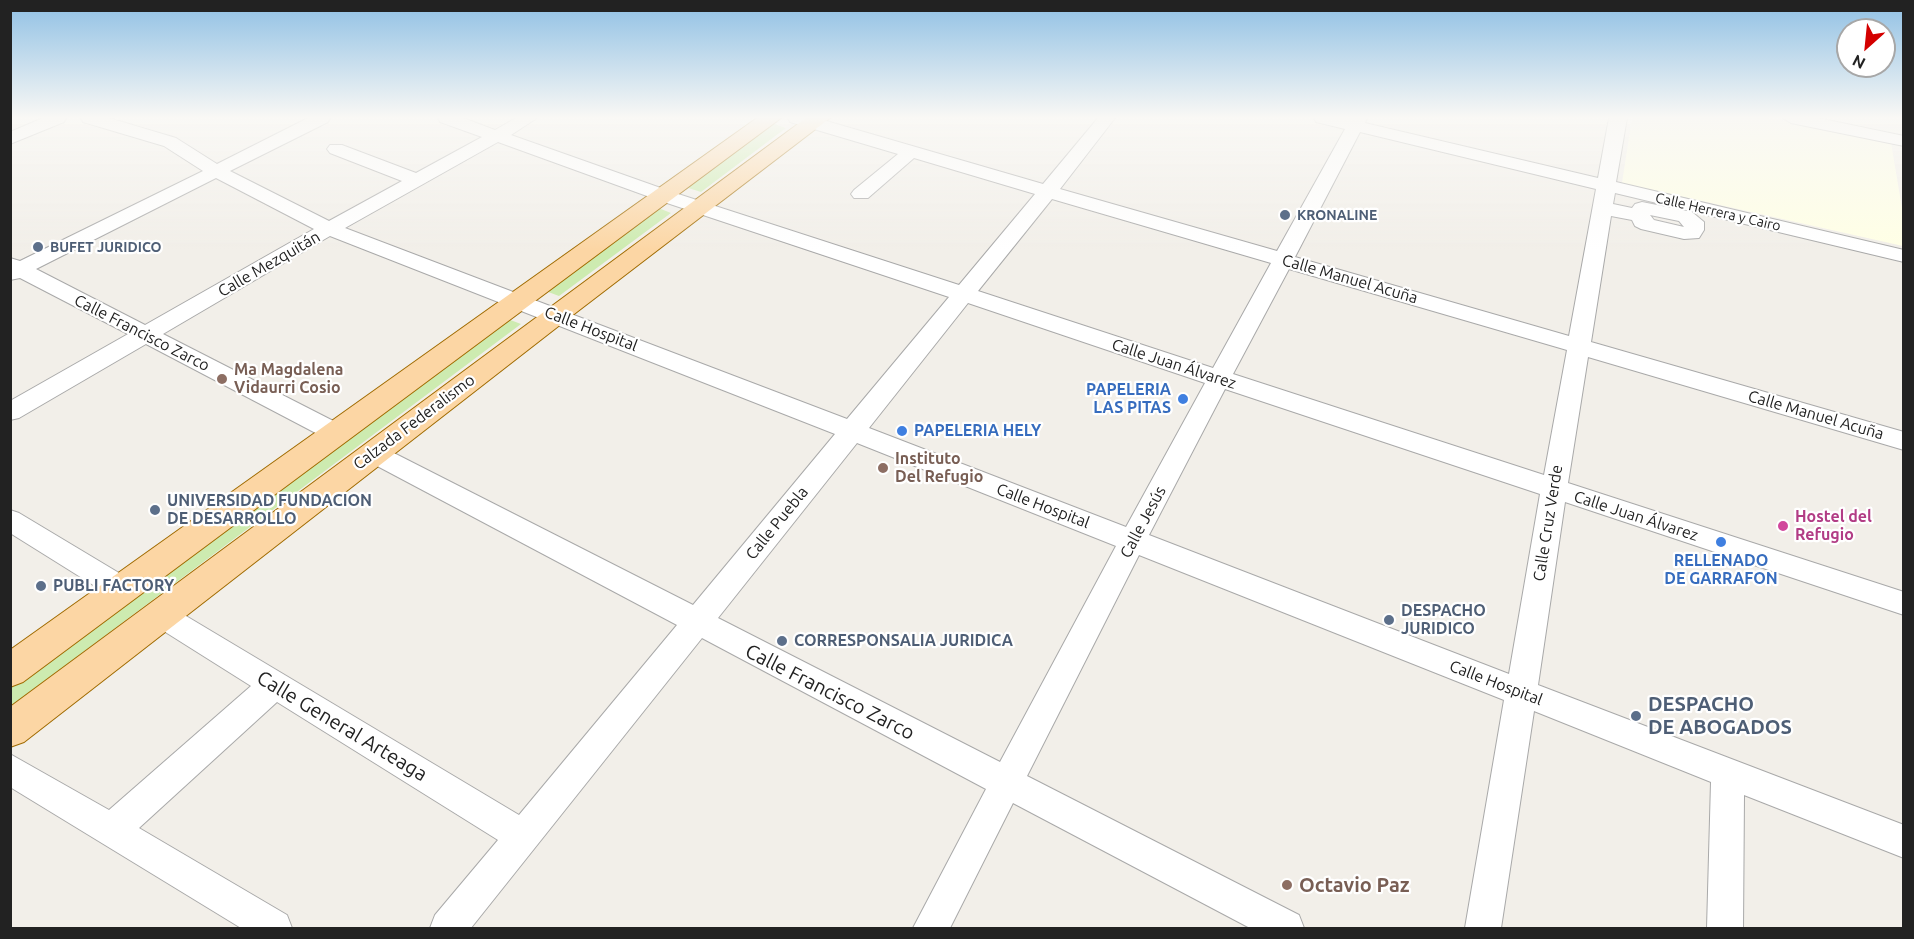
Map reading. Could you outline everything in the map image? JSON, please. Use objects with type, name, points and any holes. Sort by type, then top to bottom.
[{"type":"main road","name":"Calzada Federalismo","points":[[10,671],[712,162]]},
{"type":"main road","name":"Calzada Federalismo","points":[[10,730],[757,162]]},
{"type":"street","name":"Calle Hospital","points":[[201,162],[329,229],[555,315],[1904,842]]},
{"type":"street","points":[[14,269],[234,162]]},
{"type":"street","points":[[370,162],[418,180]]},
{"type":"street","name":"Calle Mezquitán","points":[[10,412],[451,162]]},
{"type":"street","name":"Calle Juan Álvarez","points":[[570,162],[964,295],[1904,604]]},
{"type":"street","points":[[861,194],[899,162]]},
{"type":"street","name":"Calle Manuel Acuña","points":[[944,162],[1904,441]]},
{"type":"street","name":"Calle Puebla","points":[[448,928],[1071,162]]},
{"type":"street","name":"Calle Jesús","points":[[931,928],[1132,541],[1335,162]]},
{"type":"street","name":"Calle Herrera y Cairo","points":[[1490,162],[1604,196],[1904,256]]},
{"type":"street","name":"Calle Cruz Verde","points":[[1483,928],[1554,489],[1610,162]]},
{"type":"street","points":[[1604,196],[1640,216]]},
{"type":"street","name":"Calle Francisco Zarco","points":[[14,269],[338,434]]},
{"type":"street","name":"Calle Francisco Zarco","points":[[373,453],[1286,928]]},
{"type":"street","points":[[10,520],[124,590]]},
{"type":"street","name":"Calle General Arteaga","points":[[161,615],[523,836]]},
{"type":"street","points":[[113,829],[274,685]]},
{"type":"street","points":[[10,769],[274,928]]},
{"type":"street","points":[[1725,928],[1728,774]]},
{"type":"shaded area","points":[[1625,162],[1894,162],[1903,214],[1903,246],[1622,183]]},
{"type":"green space","points":[[719,162],[741,162],[701,192],[685,187]]},
{"type":"green space","points":[[656,207],[671,213],[559,296],[543,290]]},
{"type":"green space","points":[[505,318],[521,324],[11,706],[11,679]]},
{"type":"place","name":"KRONALINE","points":[[1285,215]]},
{"type":"place","name":"BUFET JURIDICO","points":[[38,247]]},
{"type":"place","name":"Ma Magdalena Vidaurri Cosio","points":[[222,379]]},
{"type":"place","name":"PAPELERIA LAS PITAS","points":[[1183,399]]},
{"type":"place","name":"PAPELERIA HELY","points":[[902,431]]},
{"type":"place","name":"Instituto Del Refugio","points":[[883,468]]},
{"type":"place","name":"UNIVERSIDAD FUNDACION DE DESARROLLO","points":[[155,510]]},
{"type":"place","name":"Hostel del Refugio","points":[[1783,526]]},
{"type":"place","name":"RELLENADO DE GARRAFON","points":[[1721,542]]},
{"type":"place","name":"PUBLI FACTORY","points":[[41,586]]},
{"type":"place","name":"DESPACHO JURIDICO","points":[[1389,620]]},
{"type":"place","name":"CORRESPONSALIA JURIDICA","points":[[782,641]]},
{"type":"place","name":"DESPACHO DE ABOGADOS","points":[[1636,716]]},
{"type":"place","name":"Octavio Paz","points":[[1287,885]]}]
